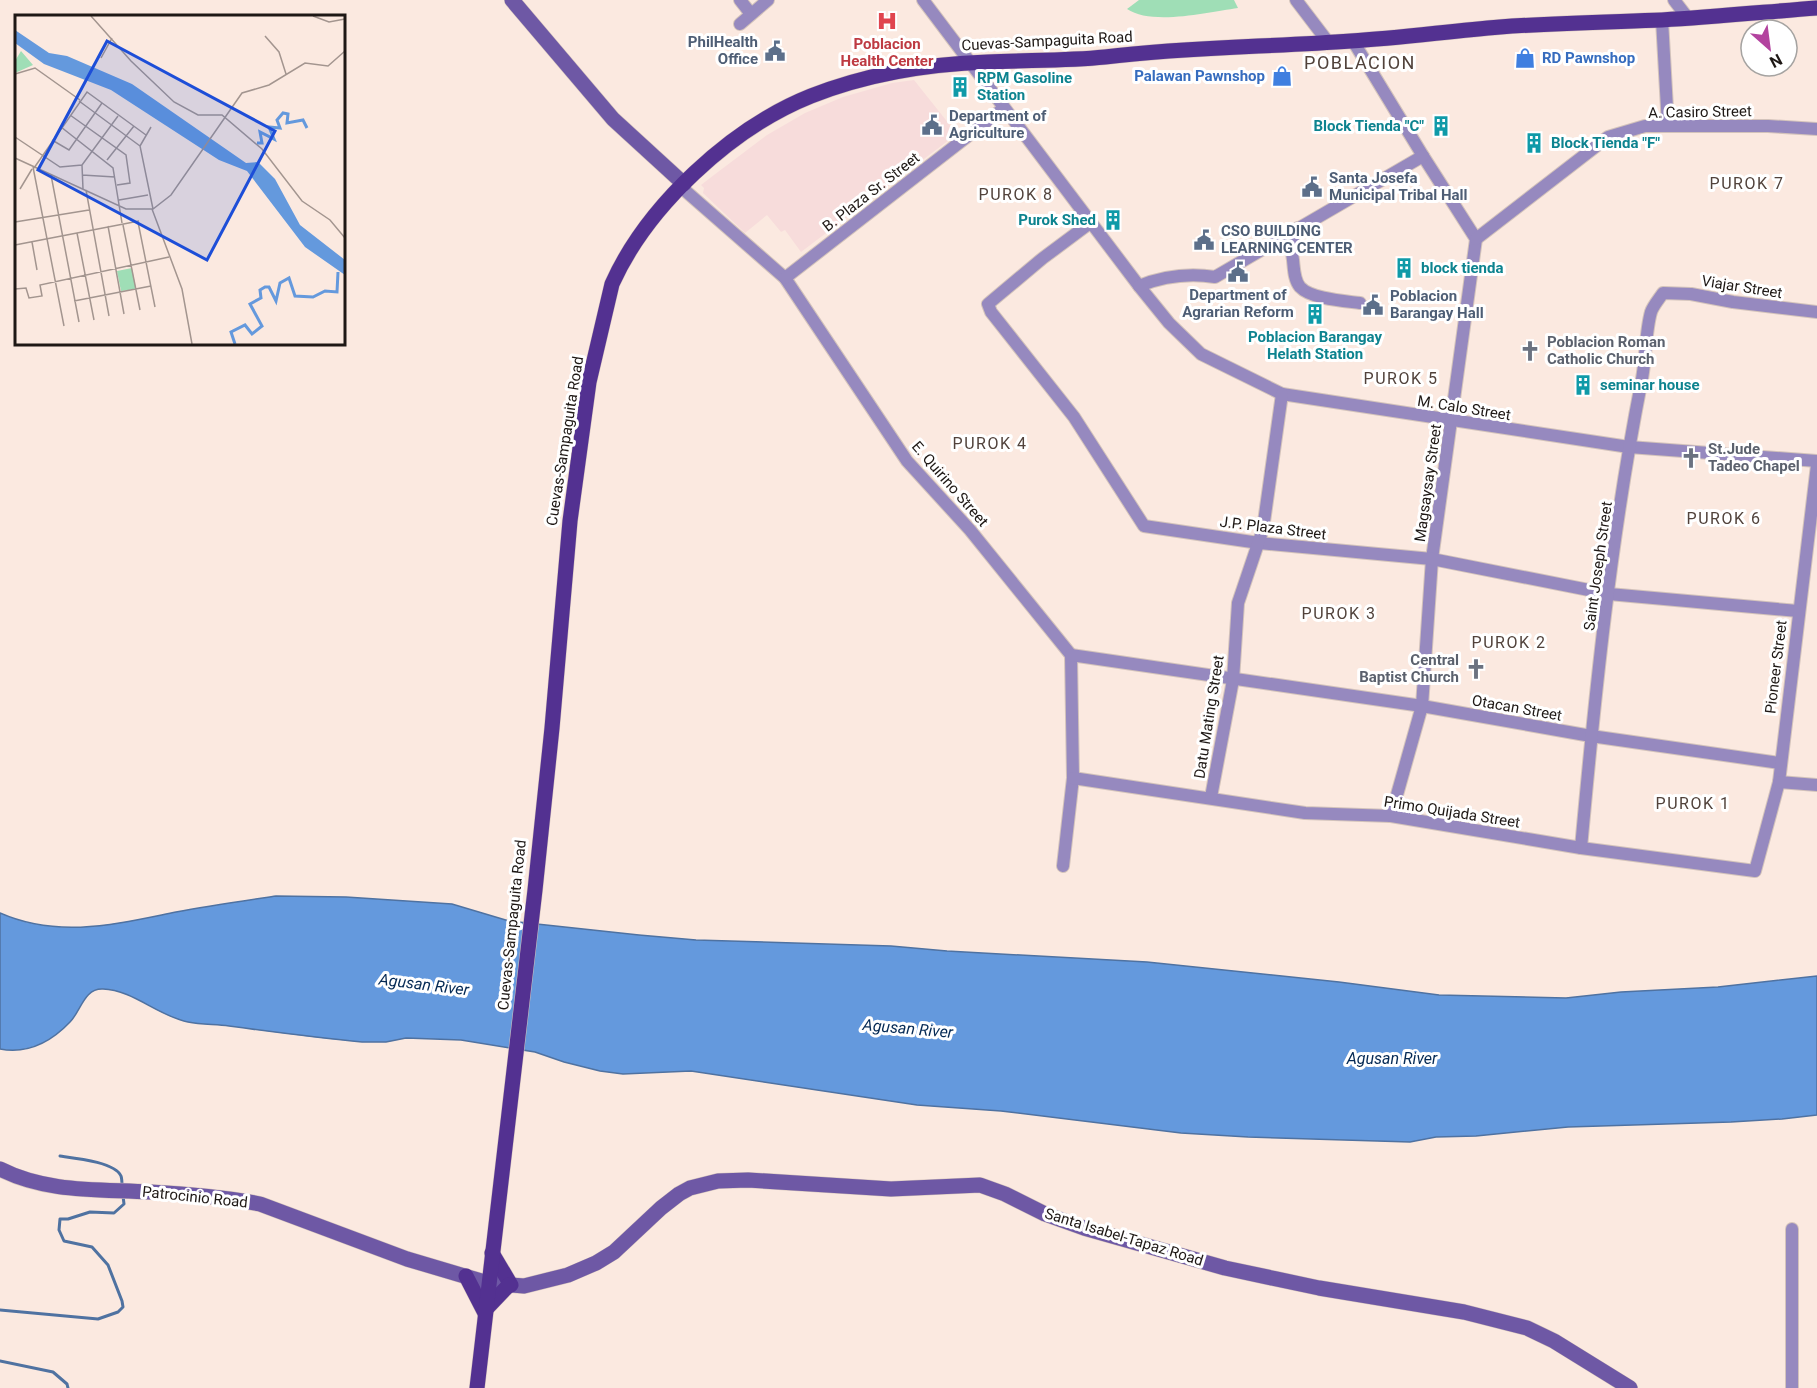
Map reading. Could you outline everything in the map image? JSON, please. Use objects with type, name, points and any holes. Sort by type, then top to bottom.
[{"type":"main road","name":"Cuevas-Sampaguita Road","points":[[477,1388],[535,890],[570,520],[590,382],[612,284],[618,271],[645,229],[682,185],[744,134],[772,115],[807,98],[907,69],[969,63],[1353,41],[1502,27],[1662,20],[1817,8]]},
{"type":"main road","points":[[491,1254],[510,1285],[485,1311],[466,1276],[491,1254]]},
{"type":"street","points":[[512,0],[613,119],[682,185]]},
{"type":"street","points":[[740,0],[751,14]]},
{"type":"street","points":[[740,24],[768,0]]},
{"type":"street","name":"M. Calo Street","points":[[923,0],[1139,286],[1169,323],[1201,354],[1282,394],[1629,447],[1817,463]]},
{"type":"street","points":[[1296,0],[1328,42]]},
{"type":"street","points":[[1674,0],[1687,18]]},
{"type":"street","points":[[1662,20],[1668,126]]},
{"type":"street","points":[[1353,41],[1476,239]]},
{"type":"street","name":"B. Plaza Sr. Street","points":[[785,278],[1004,108]]},
{"type":"street","name":"A. Casiro Street","points":[[1476,239],[1608,137],[1646,126],[1768,126],[1817,129]]},
{"type":"street","points":[[1139,286],[1166,277],[1197,274],[1215,277],[1423,156]]},
{"type":"street","name":"E. Quirino Street","points":[[682,185],[785,278],[907,461],[970,530],[1071,655]]},
{"type":"street","name":"J.P. Plaza Street","points":[[1090,223],[1043,258],[988,304],[991,312],[1074,417],[1144,526],[1259,543],[1432,559],[1609,594],[1798,611]]},
{"type":"street","points":[[1299,228],[1292,236],[1292,252],[1294,274],[1300,288],[1315,295],[1360,303]]},
{"type":"street","name":"Magsaysay Street","points":[[1391,816],[1422,706],[1432,559],[1476,239]]},
{"type":"street","name":"Viajar Street","points":[[1663,293],[1691,294],[1733,302],[1817,312]]},
{"type":"street","name":"Saint Joseph Street","points":[[1581,849],[1591,736],[1629,447],[1644,367],[1651,311],[1663,293]]},
{"type":"street","name":"Datu Mating Street","points":[[1211,797],[1233,680],[1238,603],[1259,543],[1266,512],[1282,394]]},
{"type":"street","name":"Pioneer Street","points":[[1755,871],[1779,782],[1817,463]]},
{"type":"street","points":[[1063,866],[1073,778],[1071,655]]},
{"type":"street","name":"Otacan Street","points":[[1071,655],[1422,706],[1591,736],[1780,763]]},
{"type":"street","name":"Primo Quijada Street","points":[[1073,778],[1305,813],[1391,816],[1581,849],[1755,871]]},
{"type":"street","points":[[1779,782],[1817,785]]},
{"type":"street","name":"Patrocinio Road","points":[[0,1170],[32,1182],[68,1188],[236,1199],[260,1204],[397,1256],[488,1283]]},
{"type":"street","name":"Santa Isabel-Tapaz Road","points":[[488,1283],[524,1286],[548,1281],[596,1263],[614,1252],[679,1194],[690,1188],[718,1181],[748,1180],[891,1189],[980,1185],[1005,1194],[1045,1214],[1084,1228],[1225,1268],[1319,1288],[1464,1312],[1527,1328],[1554,1341],[1630,1388]]},
{"type":"street","points":[[1792,1229],[1792,1388]]},
{"type":"shaded area","points":[[914,80],[957,134],[801,252],[785,230],[781,232],[767,215],[745,233],[703,193],[704,188],[701,185],[767,135],[805,113],[843,97],[892,83]]},
{"type":"green space","points":[[1139,0],[1234,0],[1238,8],[1197,15],[1151,17],[1127,9]]},
{"type":"water","name":"Agusan River","points":[[276,896],[346,897],[452,904],[509,921],[696,940],[891,946],[1147,962],[1439,995],[1566,998],[1621,992],[1718,987],[1817,976],[1817,1115],[1731,1122],[1568,1127],[1476,1136],[1436,1137],[1410,1142],[1181,1133],[1001,1111],[917,1105],[691,1071],[623,1074],[564,1062],[535,1052],[461,1040],[406,1038],[386,1042],[362,1042],[193,1023],[177,1019],[125,994],[103,989],[91,992],[70,1022],[47,1041],[20,1050],[0,1049],[0,913],[44,926],[88,927]]},
{"type":"waterway","points":[[60,1156],[111,1167],[121,1176],[122,1186]]},
{"type":"waterway","points":[[0,1310],[98,1319],[118,1312],[123,1307],[122,1301],[108,1265],[92,1247],[64,1241],[59,1230],[60,1219],[68,1219],[90,1212],[114,1213],[124,1204],[123,1196]]},
{"type":"waterway","points":[[0,1361],[53,1372],[67,1384],[68,1388]]},
{"type":"place","name":"Poblacion Health Center","points":[[887,21]]},
{"type":"place","name":"PhilHealth Office","points":[[775,51]]},
{"type":"place","name":"RD Pawnshop","points":[[1525,58]]},
{"type":"place","name":"Palawan Pawnshop","points":[[1282,76]]},
{"type":"place","name":"RPM Gasoline Station","points":[[960,87]]},
{"type":"place","name":"Department of Agriculture","points":[[932,125]]},
{"type":"place","name":"Block Tienda \"C\"","points":[[1441,126]]},
{"type":"place","name":"Block Tienda \"F\"","points":[[1534,143]]},
{"type":"place","name":"Santa Josefa Municipal Tribal Hall","points":[[1312,187]]},
{"type":"place","name":"Purok Shed","points":[[1113,220]]},
{"type":"place","name":"CSO BUILDING LEARNING CENTER","points":[[1204,240]]},
{"type":"place","name":"block tienda","points":[[1404,268]]},
{"type":"place","name":"Department of Agrarian Reform","points":[[1238,272]]},
{"type":"place","name":"Poblacion Barangay Hall","points":[[1373,305]]},
{"type":"place","name":"Poblacion Barangay Helath Station","points":[[1315,314]]},
{"type":"place","name":"Poblacion Roman Catholic Church","points":[[1530,351]]},
{"type":"place","name":"seminar house","points":[[1583,385]]},
{"type":"place","name":"St.Jude Tadeo Chapel","points":[[1691,458]]},
{"type":"place","name":"Central Baptist Church","points":[[1476,669]]},
{"type":"district","name":"POBLACION","points":[[1360,63]]},
{"type":"district","name":"PUROK 7","points":[[1747,183]]},
{"type":"district","name":"PUROK 8","points":[[1016,194]]},
{"type":"district","name":"PUROK 5","points":[[1401,378]]},
{"type":"district","name":"PUROK 4","points":[[990,443]]},
{"type":"district","name":"PUROK 6","points":[[1724,518]]},
{"type":"district","name":"PUROK 3","points":[[1339,613]]},
{"type":"district","name":"PUROK 2","points":[[1509,642]]},
{"type":"district","name":"PUROK 1","points":[[1693,803]]}]
